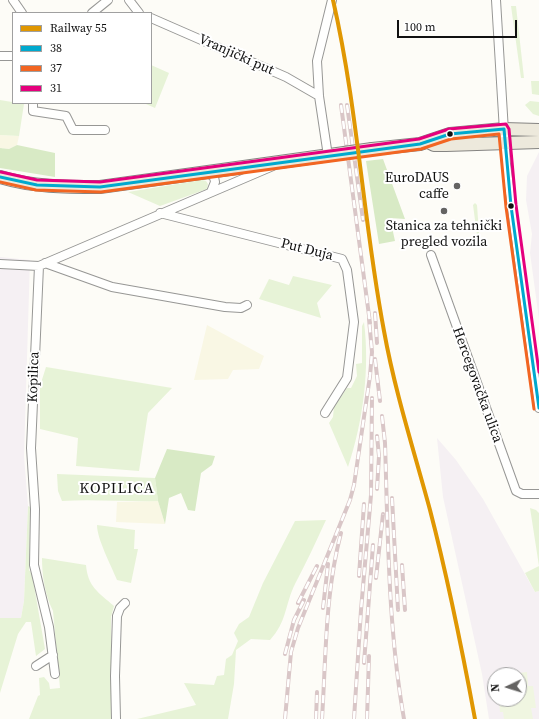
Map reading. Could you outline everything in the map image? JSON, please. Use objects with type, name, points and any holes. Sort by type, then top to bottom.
[{"type":"main road","points":[[0,177],[50,186],[100,187],[206,171],[428,142],[450,134],[504,129],[539,130]]},
{"type":"main road","points":[[428,142],[434,145],[539,142]]},
{"type":"street","points":[[13,0],[21,12]]},
{"type":"street","points":[[93,12],[108,0]]},
{"type":"street","points":[[129,0],[138,12]]},
{"type":"street","points":[[332,0],[318,61],[318,96],[332,155]]},
{"type":"street","points":[[496,0],[504,129],[511,206],[539,408]]},
{"type":"street","name":"Vranjički put","points":[[152,18],[286,77],[318,96]]},
{"type":"street","points":[[0,56],[12,56]]},
{"type":"street","points":[[33,104],[33,111],[66,116],[73,130],[105,130]]},
{"type":"street","points":[[42,264],[160,213],[287,161]]},
{"type":"street","points":[[206,171],[214,177],[215,182],[211,192]]},
{"type":"street","name":"Put Duja","points":[[160,213],[342,259],[347,270],[354,322],[353,332],[347,378],[325,413]]},
{"type":"street","name":"Hercegovačka ulica","points":[[430,255],[516,491],[522,494],[539,494]]},
{"type":"street","points":[[0,264],[42,264],[112,287],[226,307],[241,308],[247,305]]},
{"type":"street","name":"Kopilica","points":[[42,264],[31,448],[35,509],[34,566],[50,627],[55,674]]},
{"type":"street","points":[[116,719],[115,676],[117,616],[120,608],[125,603]]},
{"type":"street","points":[[36,666],[53,655]]},
{"type":"shaded area","points":[[0,135],[19,136],[17,145],[9,149],[0,148]]},
{"type":"shaded area","points":[[539,152],[539,319],[530,253],[532,234],[526,200],[527,176]]},
{"type":"shaded area","points":[[0,257],[30,260],[24,456],[28,506],[24,601],[21,618],[0,618]]},
{"type":"shaded area","points":[[207,325],[264,356],[259,369],[233,370],[228,379],[194,380]]},
{"type":"shaded area","points":[[437,438],[456,460],[483,499],[535,592],[539,591],[539,719],[489,719],[487,707],[527,707],[527,667],[487,667],[487,706],[482,674],[443,497]]},
{"type":"shaded area","points":[[158,501],[165,524],[116,522],[117,502]]},
{"type":"green space","points":[[511,6],[516,6],[524,78],[521,78]]},
{"type":"green space","points":[[152,65],[169,73],[155,108],[146,104],[152,104]]},
{"type":"green space","points":[[531,81],[539,81],[539,95],[532,94]]},
{"type":"green space","points":[[0,100],[12,102],[12,104],[24,104],[19,136],[0,135]]},
{"type":"green space","points":[[530,101],[539,102],[539,116],[533,114],[525,105]]},
{"type":"green space","points":[[17,145],[55,153],[55,177],[0,168],[0,148],[9,149]]},
{"type":"green space","points":[[383,159],[405,219],[390,218],[395,241],[379,244],[366,161]]},
{"type":"green space","points":[[202,180],[206,181],[208,184],[207,189],[160,206],[128,192]]},
{"type":"green space","points":[[475,203],[477,205],[479,233],[477,235],[473,205]]},
{"type":"green space","points":[[293,276],[332,285],[317,303],[321,318],[259,299],[269,279],[289,285]]},
{"type":"green space","points":[[364,322],[366,340],[366,377],[358,432],[348,467],[329,423],[333,417],[334,407],[347,388],[351,388],[357,376],[356,364],[362,363],[362,326]]},
{"type":"green space","points":[[46,367],[172,388],[148,413],[139,471],[76,466],[78,438],[40,429],[40,386]]},
{"type":"green space","points":[[167,449],[215,456],[212,465],[201,473],[195,511],[188,510],[181,493],[169,498],[165,524],[158,501],[155,478]]},
{"type":"green space","points":[[57,474],[155,478],[158,501],[62,501],[58,491]]},
{"type":"green space","points":[[28,506],[30,507],[29,570],[32,574],[45,649],[36,656],[31,622],[26,622],[18,634],[0,693],[0,618],[21,618],[24,601]]},
{"type":"green space","points":[[530,508],[539,513],[539,566]]},
{"type":"green space","points":[[326,520],[295,584],[283,620],[276,633],[270,640],[251,639],[236,650],[234,684],[228,719],[137,719],[196,705],[184,683],[214,685],[217,676],[224,675],[226,659],[232,655],[238,641],[234,633],[239,624],[249,617],[263,583],[295,521]]},
{"type":"green space","points":[[97,525],[135,530],[134,549],[138,549],[131,583],[117,580],[102,545]]},
{"type":"green space","points":[[42,558],[86,565],[87,573],[92,584],[99,593],[114,606],[111,617],[111,719],[29,719],[38,696],[40,695],[39,678],[44,677],[49,683],[50,689],[60,688],[53,611],[44,585]]},
{"type":"green space","points":[[539,566],[539,591],[535,592],[525,573]]},
{"type":"green space","points":[[527,672],[528,686],[533,686],[536,708],[531,708],[533,719],[504,719],[503,712],[500,712],[500,707],[527,707]]},
{"type":"railway","points":[[341,105],[370,323]]},
{"type":"railway","points":[[347,105],[363,220]]},
{"type":"railway","points":[[375,313],[377,343]]},
{"type":"railway","points":[[285,719],[291,652],[298,628],[350,500],[354,485],[370,376],[372,352],[369,319]]},
{"type":"railway","points":[[375,359],[380,401]]},
{"type":"railway","points":[[354,719],[361,610],[371,495],[372,398]]},
{"type":"railway","points":[[382,416],[385,443],[388,547],[392,616],[404,719]]},
{"type":"railway","points":[[377,436],[379,456],[377,489]]},
{"type":"railway","points":[[392,498],[398,610]]},
{"type":"railway","points":[[359,576],[364,504]]},
{"type":"railway","points":[[376,578],[383,514]]},
{"type":"railway","points":[[322,719],[329,602],[341,533]]},
{"type":"railway","points":[[364,663],[373,545]]},
{"type":"railway","points":[[323,608],[328,564]]},
{"type":"railway","points":[[402,565],[405,610]]},
{"type":"railway","points":[[298,603],[317,566]]},
{"type":"railway","points":[[285,654],[294,620],[304,600]]},
{"type":"railway","points":[[367,719],[369,656]]},
{"type":"railway","points":[[316,719],[317,692]]},
{"type":"rail line","name":"55","points":[[333,0],[349,82],[377,290],[388,354],[443,562],[475,719]]},
{"type":"transit line","name":"31","points":[[1,172],[37,180],[100,182],[419,139],[449,129],[506,124],[509,129],[516,205],[539,372]]},
{"type":"transit line","name":"38","points":[[504,129],[511,206],[539,408]]},
{"type":"transit line","name":"38","points":[[0,177],[37,185],[100,187],[420,144],[450,134],[504,129]]},
{"type":"transit line","name":"37","points":[[0,182],[36,190],[101,192],[421,149],[451,139],[499,134],[506,207],[534,409]]},
{"type":"place","name":"EuroDAUS caffe","points":[[457,186]]},
{"type":"place","name":"Stanica za tehnički pregled vozila","points":[[444,211]]},
{"type":"district","name":"KOPILICA","points":[[117,489]]}]
